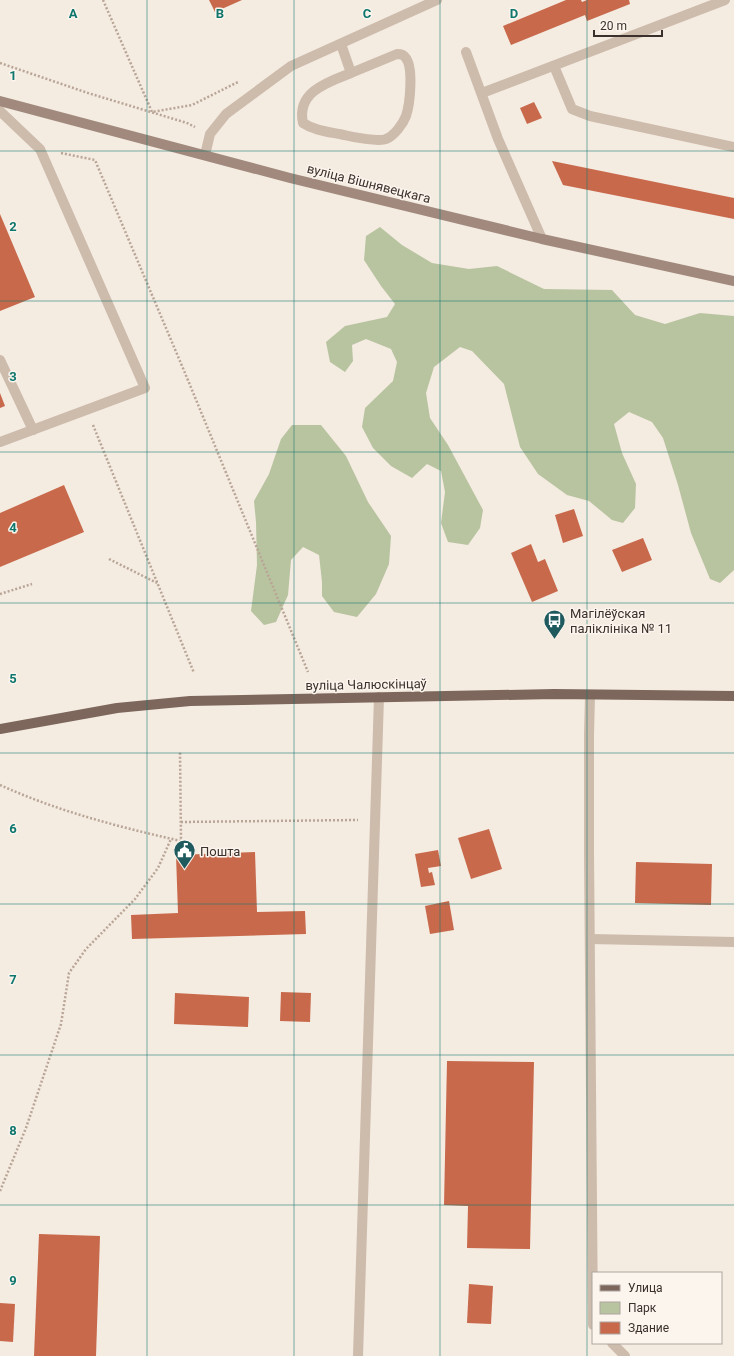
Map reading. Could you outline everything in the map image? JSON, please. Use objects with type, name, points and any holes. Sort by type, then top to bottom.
[{"type":"main road","name":"вуліца Вішнявецкага","points":[[0,101],[290,178],[542,239],[734,281]]},
{"type":"main road","name":"вуліца Чалюскінцаў","points":[[0,729],[117,708],[190,701],[554,694],[734,696]]},
{"type":"lane","points":[[205,155],[210,134],[226,114],[292,66],[437,0]]},
{"type":"lane","points":[[482,94],[725,0]]},
{"type":"lane","points":[[341,44],[351,73]]},
{"type":"lane","points":[[466,52],[498,139],[542,239]]},
{"type":"lane","points":[[397,54],[402,54],[406,57],[409,68],[410,101],[406,118],[395,133],[385,140],[361,138],[318,130],[303,123],[301,116],[305,103],[311,93],[327,83],[351,73],[397,54]]},
{"type":"lane","points":[[554,66],[572,109],[590,116],[734,147]]},
{"type":"lane","points":[[0,111],[40,149],[145,388],[0,442]]},
{"type":"lane","points":[[0,360],[33,430]]},
{"type":"lane","points":[[590,695],[593,1272]]},
{"type":"lane","points":[[358,1356],[379,697]]},
{"type":"lane","points":[[590,939],[734,942]]},
{"type":"lane","points":[[613,1344],[625,1356]]},
{"type":"path","points":[[103,0],[152,112]]},
{"type":"path","points":[[0,63],[88,93],[187,123],[210,134]]},
{"type":"path","points":[[40,149],[95,160],[186,373],[308,672]]},
{"type":"path","points":[[87,410],[194,673]]},
{"type":"path","points":[[109,559],[158,583]]},
{"type":"path","points":[[0,594],[32,584]]},
{"type":"path","points":[[0,785],[17,793],[105,823],[181,841],[180,751]]},
{"type":"path","points":[[181,822],[375,820]]},
{"type":"path","points":[[0,1191],[26,1128],[61,1024],[69,973],[86,949],[135,899],[158,868],[171,839]]},
{"type":"green space","points":[[380,227],[402,245],[432,263],[469,269],[497,266],[544,289],[612,290],[635,315],[665,324],[700,313],[734,316],[734,570],[720,583],[710,579],[691,533],[663,438],[652,422],[629,412],[614,424],[622,453],[636,484],[635,508],[623,523],[612,520],[589,501],[567,495],[538,474],[520,447],[504,384],[472,351],[460,347],[434,367],[426,393],[430,418],[448,445],[483,510],[480,528],[468,545],[448,542],[441,523],[445,492],[441,471],[427,464],[412,478],[391,466],[373,448],[362,427],[365,408],[393,381],[397,362],[391,349],[366,339],[352,345],[353,361],[345,372],[330,362],[326,342],[345,326],[387,317],[395,304],[364,260],[366,236]]},
{"type":"green space","points":[[292,425],[321,425],[346,456],[368,502],[391,536],[389,564],[376,594],[357,617],[334,612],[322,596],[319,555],[303,547],[291,560],[288,595],[276,622],[264,625],[251,611],[257,565],[254,501],[269,474],[281,439]]},
{"type":"building","points":[[209,0],[242,0],[215,12]]},
{"type":"building","points":[[566,0],[581,0],[582,2],[587,0],[629,0],[630,4],[587,21],[585,15],[511,45],[503,26]]},
{"type":"building","points":[[534,102],[542,118],[527,124],[520,108]]},
{"type":"building","points":[[552,161],[734,198],[734,219],[563,185]]},
{"type":"building","points":[[0,214],[35,297],[0,311]]},
{"type":"building","points":[[0,393],[5,406],[0,408]]},
{"type":"building","points":[[64,485],[84,532],[0,567],[0,513]]},
{"type":"building","points":[[574,509],[583,536],[563,543],[555,515]]},
{"type":"building","points":[[643,538],[652,560],[622,572],[612,550]]},
{"type":"building","points":[[531,544],[538,562],[545,559],[558,591],[532,602],[511,553]]},
{"type":"building","points":[[489,829],[502,869],[471,879],[458,838]]},
{"type":"building","points":[[438,850],[441,866],[428,868],[429,873],[432,872],[435,885],[421,887],[415,854]]},
{"type":"building","points":[[255,852],[257,912],[305,911],[306,934],[132,939],[131,915],[178,913],[176,855]]},
{"type":"building","points":[[636,862],[712,864],[711,905],[635,903]]},
{"type":"building","points":[[449,901],[454,930],[430,934],[425,906]]},
{"type":"building","points":[[281,992],[311,993],[310,1022],[280,1021]]},
{"type":"building","points":[[175,993],[249,997],[248,1027],[174,1024]]},
{"type":"building","points":[[447,1061],[534,1062],[530,1249],[467,1248],[468,1206],[444,1205]]},
{"type":"building","points":[[39,1234],[100,1236],[96,1356],[34,1356]]},
{"type":"building","points":[[469,1284],[493,1286],[491,1324],[467,1323]]},
{"type":"building","points":[[0,1303],[15,1304],[13,1342],[0,1341]]},
{"type":"place","name":"Магілёўская паліклініка № 11","points":[[555,640]]},
{"type":"place","name":"Пошта","points":[[185,870]]}]
